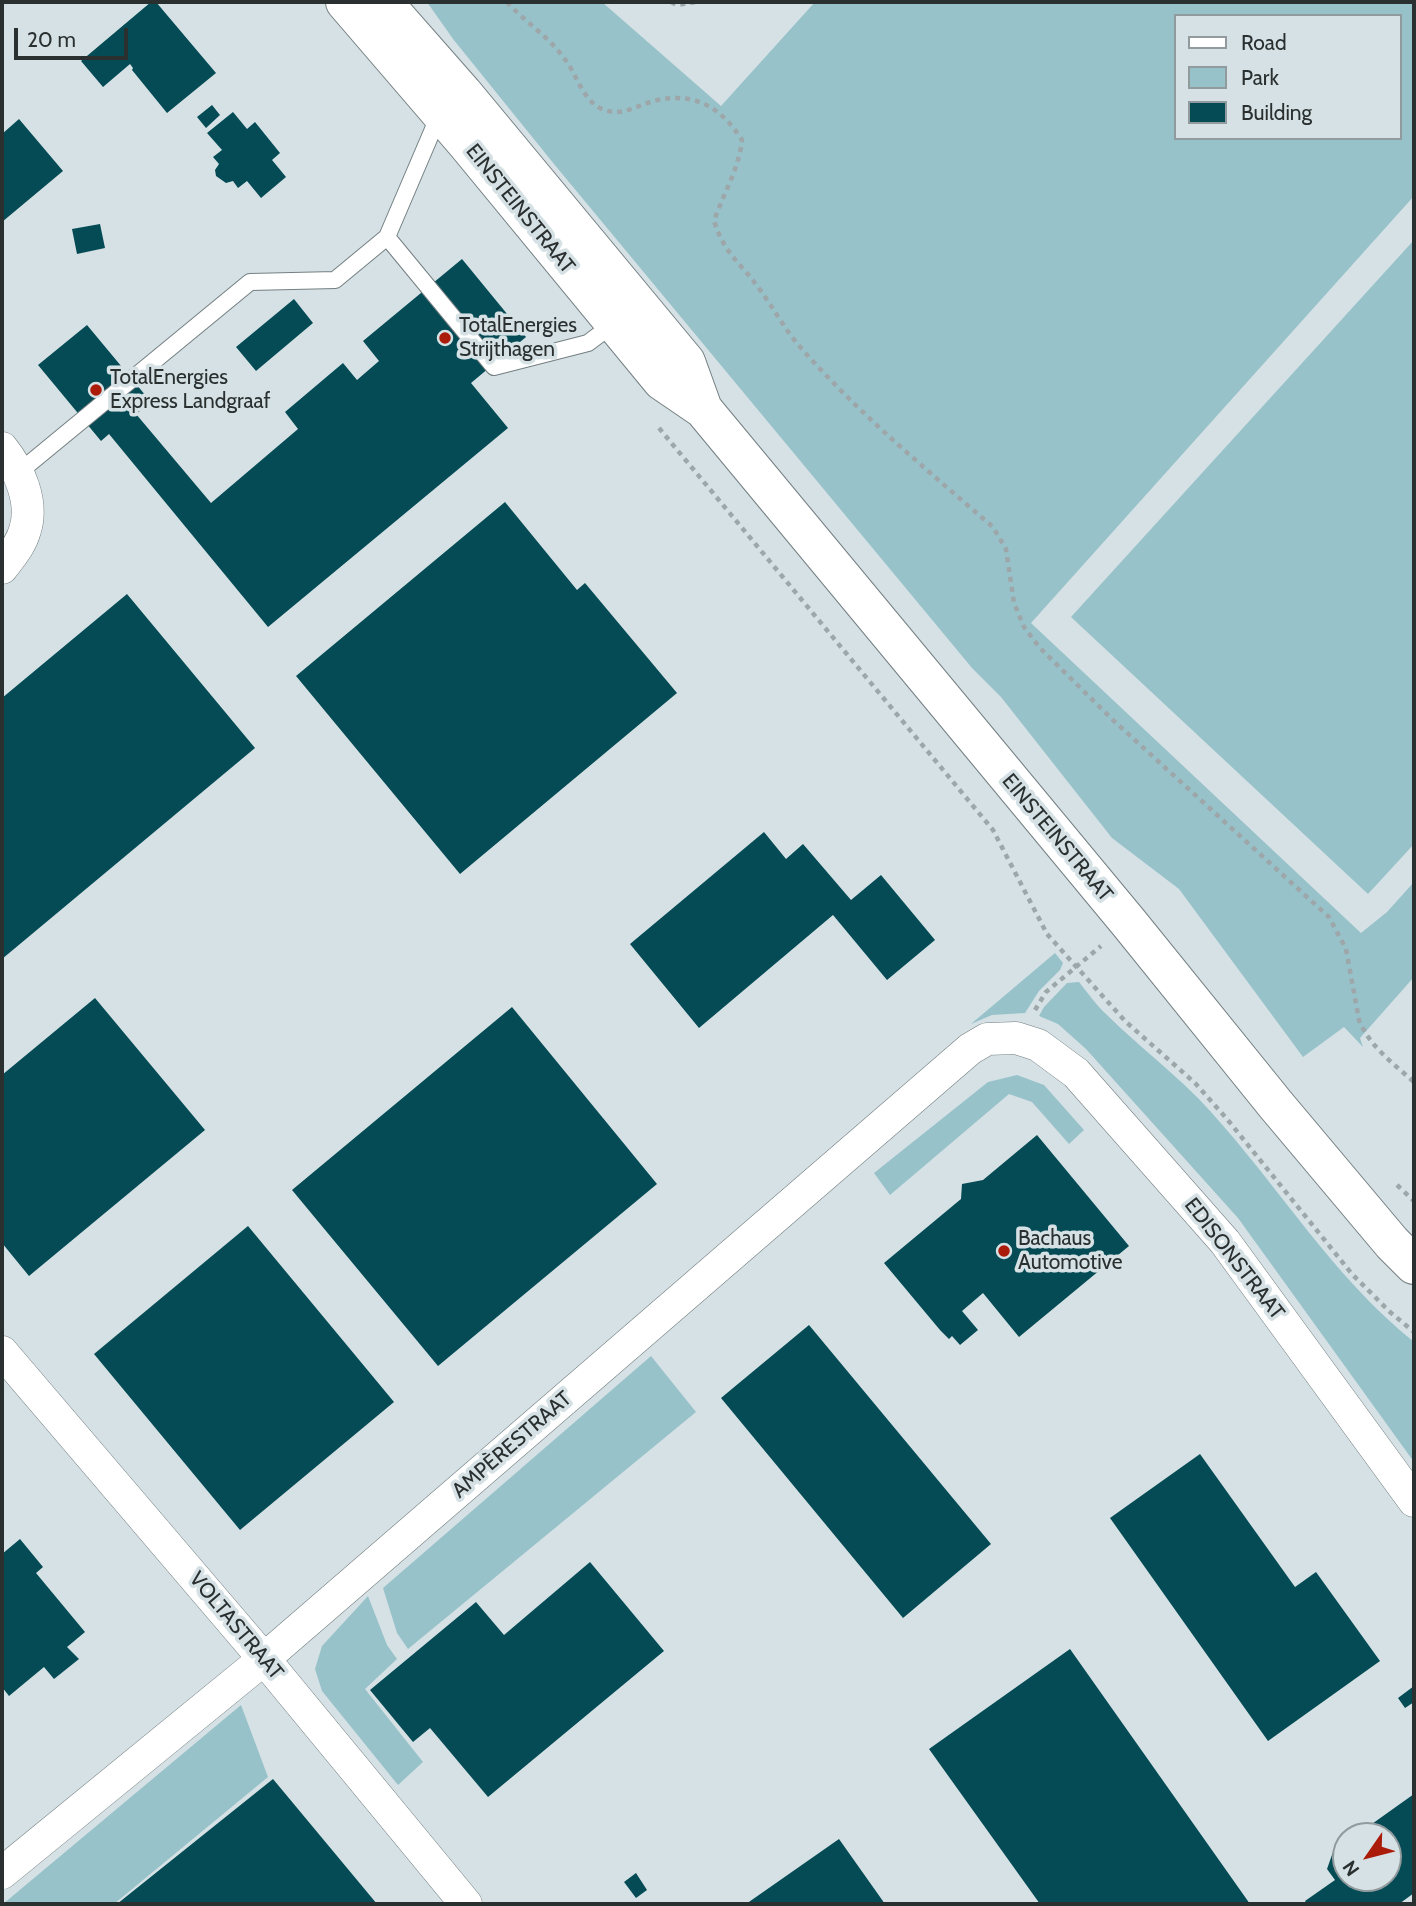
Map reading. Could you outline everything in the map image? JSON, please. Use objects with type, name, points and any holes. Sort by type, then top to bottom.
[{"type":"main road","name":"EINSTEINSTRAAT","points":[[345,2],[452,103]]},
{"type":"main road","name":"EINSTEINSTRAAT","points":[[383,2],[452,103],[626,314],[686,362],[703,409],[1129,923],[1276,1105],[1392,1243],[1414,1265]]},
{"type":"street","points":[[2,568],[16,551],[26,529],[24,489],[10,460]]},
{"type":"street","name":"AMPÈRESTRAAT","points":[[2,1873],[264,1659],[970,1049],[987,1039],[1003,1037],[1028,1041]]},
{"type":"street","name":"EDISONSTRAAT","points":[[1028,1041],[1048,1051],[1076,1073],[1225,1242],[1414,1501]]},
{"type":"street","name":"VOLTASTRAAT","points":[[2,1352],[264,1659],[466,1904]]},
{"type":"lane","points":[[10,460],[250,282],[335,280],[387,237],[452,103]]},
{"type":"lane","points":[[387,237],[494,367],[588,343],[626,314]]},
{"type":"path","points":[[507,2],[566,59],[588,99],[601,109],[619,113],[657,100],[685,98],[710,106],[730,121],[742,140],[740,161],[728,183],[715,221],[729,255],[757,286],[799,346],[822,371],[872,421],[993,527],[1006,549],[1014,603],[1024,626],[1040,648],[1114,721],[1329,917],[1346,949],[1362,1030],[1371,1042],[1414,1082]]},
{"type":"path","points":[[671,2],[677,5],[695,2]]},
{"type":"path","points":[[658,427],[993,830],[1047,934],[1125,1021],[1195,1083],[1352,1274],[1414,1332]]},
{"type":"path","points":[[1028,1041],[1036,1005],[1046,992],[1129,923]]},
{"type":"green space","points":[[427,2],[602,2],[721,106],[815,2],[1414,2],[1414,196],[1031,623],[1361,933],[1387,912],[1414,882],[1414,977],[1360,1038],[1363,1047],[1344,1027],[1303,1057],[1179,889],[1112,838],[1001,697],[972,668],[453,39]]},
{"type":"green space","points":[[1414,240],[1414,844],[1368,894],[1071,617]]},
{"type":"green space","points":[[1055,953],[1063,963],[1060,970],[1039,991],[1025,1013],[992,1015],[971,1024]]},
{"type":"green space","points":[[1079,982],[1102,1010],[1211,1112],[1332,1261],[1385,1317],[1414,1342],[1414,1462],[1238,1218],[1086,1049],[1058,1024],[1039,1016],[1067,983]]},
{"type":"green space","points":[[1017,1075],[1044,1085],[1084,1130],[1069,1144],[1032,1102],[1009,1094],[890,1195],[874,1173],[988,1082]]},
{"type":"green space","points":[[651,1356],[696,1412],[408,1649],[397,1633],[383,1588]]},
{"type":"green space","points":[[368,1596],[387,1645],[397,1659],[365,1689],[423,1762],[398,1785],[322,1691],[315,1669],[322,1646]]},
{"type":"green space","points":[[241,1705],[268,1777],[114,1904],[3,1904]]},
{"type":"building","points":[[151,2],[156,2],[216,73],[167,113],[130,64],[103,87],[81,61]]},
{"type":"building","points":[[212,105],[220,115],[206,128],[197,117]]},
{"type":"building","points":[[233,112],[247,129],[255,122],[280,153],[272,160],[286,177],[261,198],[247,181],[238,188],[233,181],[226,183],[216,176],[215,170],[219,164],[213,157],[222,150],[207,133]]},
{"type":"building","points":[[19,119],[63,171],[2,222],[2,134]]},
{"type":"building","points":[[100,224],[105,248],[77,254],[72,229]]},
{"type":"building","points":[[462,259],[526,337],[471,383],[508,428],[268,627],[109,434],[101,441],[38,365],[87,325],[151,402],[136,414],[211,503],[298,429],[285,412],[343,363],[357,380],[379,361],[363,341]]},
{"type":"building","points":[[294,299],[313,323],[256,371],[236,347]]},
{"type":"building","points":[[505,502],[577,590],[585,583],[677,693],[460,874],[296,676]]},
{"type":"building","points":[[127,594],[255,748],[2,959],[2,698]]},
{"type":"building","points":[[764,832],[786,859],[803,844],[851,900],[881,875],[935,940],[887,980],[833,915],[699,1028],[630,944]]},
{"type":"building","points":[[95,998],[205,1130],[29,1276],[2,1243],[2,1075]]},
{"type":"building","points":[[512,1007],[657,1184],[438,1366],[292,1190]]},
{"type":"building","points":[[1037,1135],[1129,1246],[1019,1337],[983,1293],[962,1311],[978,1330],[960,1345],[952,1336],[949,1339],[940,1330],[884,1263],[961,1199],[962,1184],[983,1180]]},
{"type":"building","points":[[248,1226],[394,1402],[240,1530],[94,1354]]},
{"type":"building","points":[[809,1325],[991,1544],[903,1618],[721,1398]]},
{"type":"building","points":[[1200,1454],[1295,1587],[1316,1572],[1380,1661],[1268,1741],[1110,1518]]},
{"type":"building","points":[[20,1539],[43,1567],[36,1573],[85,1632],[67,1647],[79,1659],[54,1679],[44,1667],[9,1696],[2,1687],[2,1554]]},
{"type":"building","points":[[590,1562],[664,1651],[488,1797],[430,1728],[413,1742],[370,1690],[476,1602],[504,1635]]},
{"type":"building","points":[[1070,1649],[1250,1904],[1040,1904],[929,1749]]},
{"type":"building","points":[[1414,1686],[1414,1702],[1405,1708],[1398,1698]]},
{"type":"building","points":[[273,1779],[377,1904],[117,1904]]},
{"type":"building","points":[[1414,1794],[1414,1893],[1399,1904],[1307,1904],[1305,1901],[1332,1882],[1332,1892],[1402,1892],[1402,1822],[1375,1822]]},
{"type":"building","points":[[839,1839],[885,1904],[746,1904]]},
{"type":"building","points":[[1332,1855],[1332,1876],[1327,1869]]},
{"type":"building","points":[[636,1873],[647,1890],[636,1898],[624,1882]]},
{"type":"place","name":"TotalEnergies Strijthagen","points":[[445,338]]},
{"type":"place","name":"TotalEnergies Express Landgraaf","points":[[96,390]]},
{"type":"place","name":"Bachaus Automotive","points":[[1004,1251]]}]
